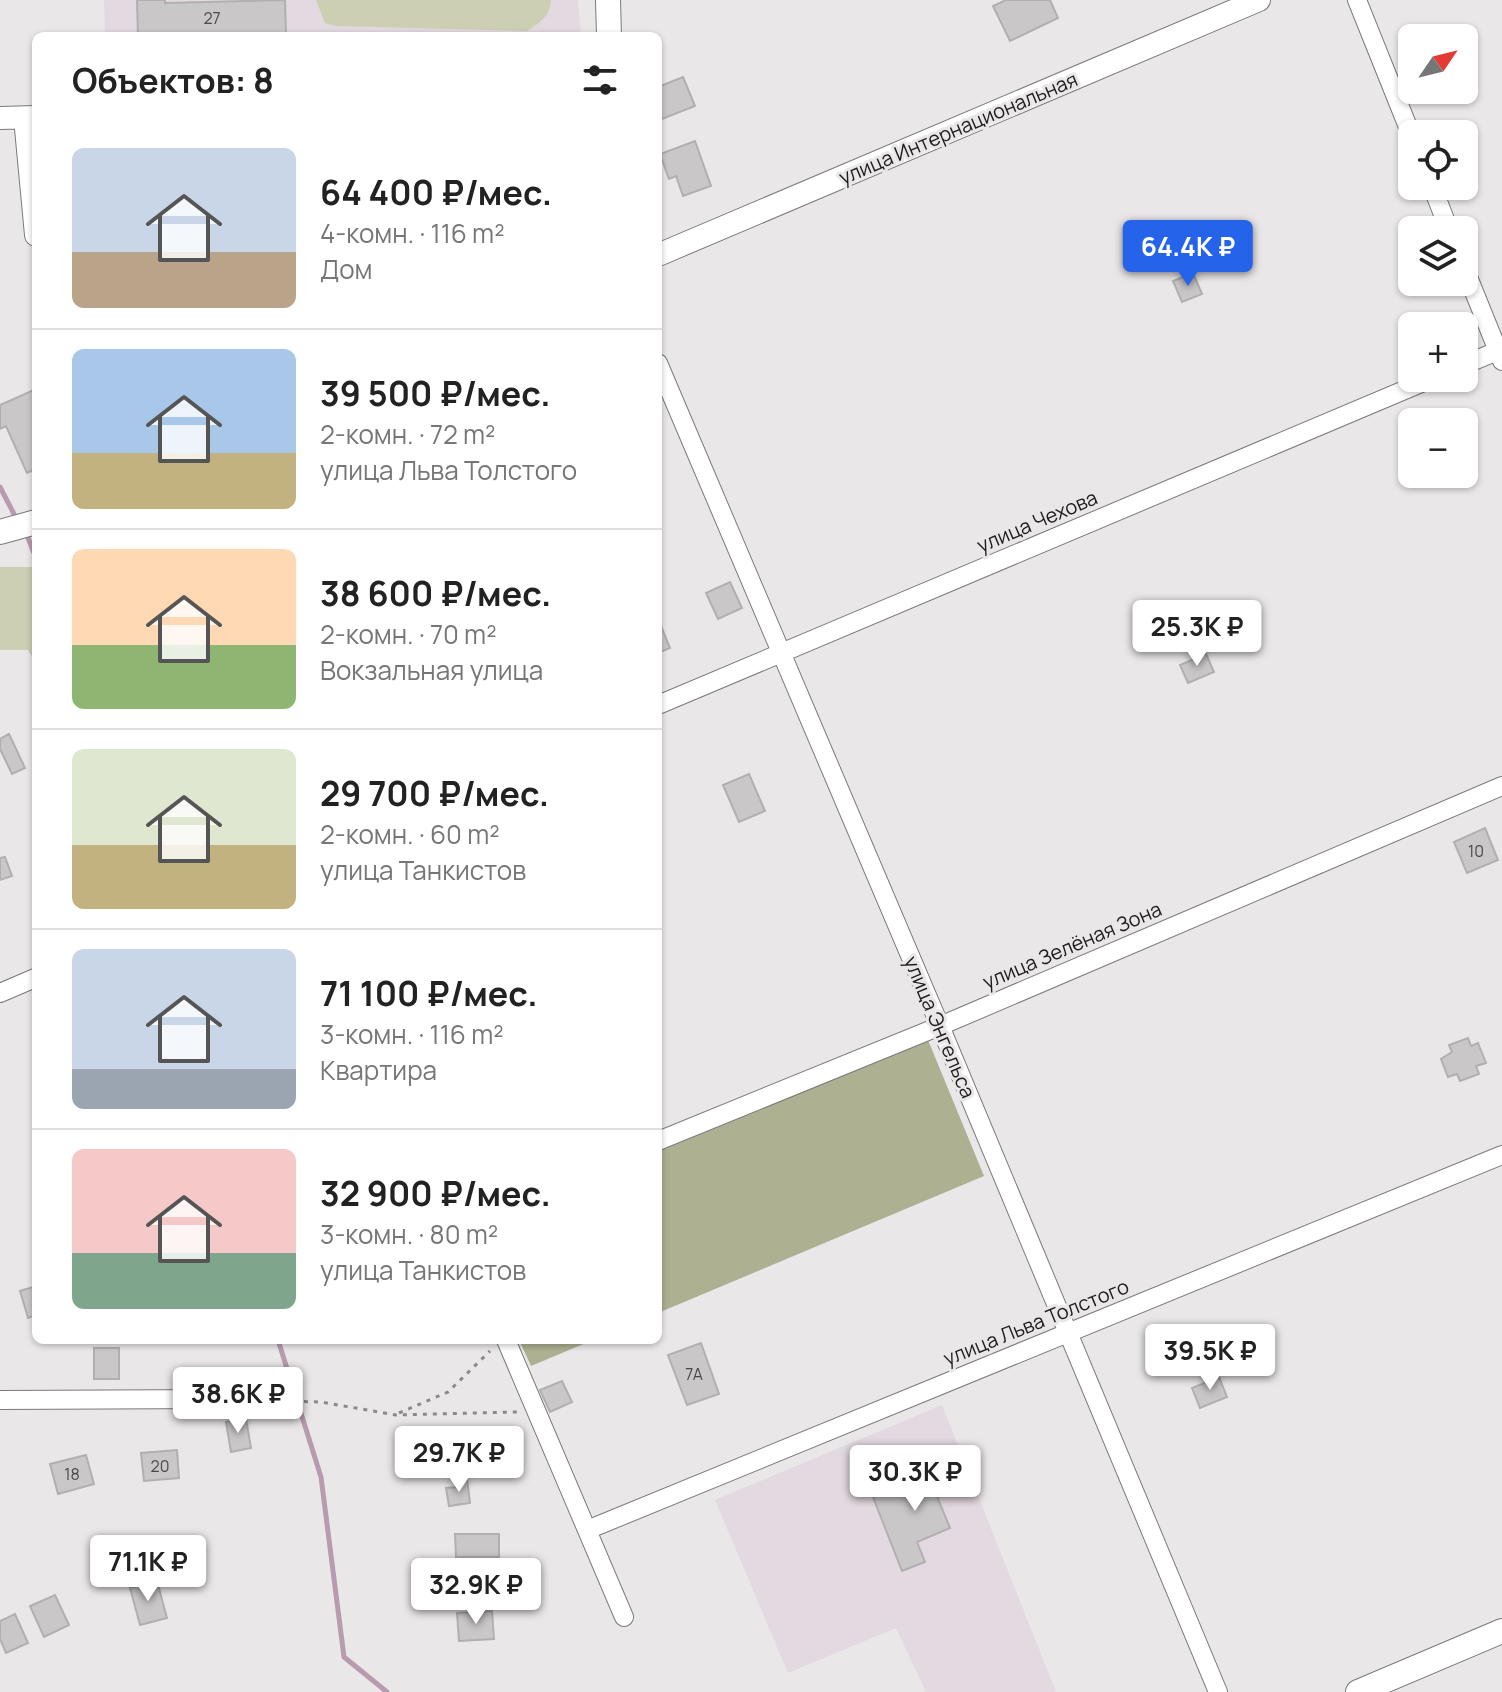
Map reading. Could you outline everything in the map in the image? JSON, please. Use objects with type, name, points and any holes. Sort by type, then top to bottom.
[{"type":"main road","points":[[608,0],[609,32]]},
{"type":"main road","points":[[0,532],[32,523]]},
{"type":"main road","points":[[1358,1692],[1502,1631]]},
{"type":"street","name":"улица Интернациональная","points":[[662,253],[1259,0]]},
{"type":"street","points":[[1357,0],[1405,120]]},
{"type":"street","points":[[0,118],[31,118],[32,141]]},
{"type":"street","points":[[1476,296],[1501,353],[1478,360]]},
{"type":"street","name":"улица Энгельса","points":[[662,372],[1218,1692]]},
{"type":"street","name":"улица Чехова","points":[[662,703],[1400,392]]},
{"type":"street","name":"улица Зелёная Зона","points":[[662,1139],[940,1026],[1502,786]]},
{"type":"street","points":[[0,993],[32,979]]},
{"type":"street","name":"улица Льва Толстого","points":[[587,1530],[1502,1155]]},
{"type":"street","points":[[498,1345],[537,1412],[624,1617]]},
{"type":"street","points":[[0,1400],[216,1399]]},
{"type":"path","points":[[396,1415],[448,1392],[498,1345]]},
{"type":"path","points":[[216,1399],[321,1402],[396,1415],[537,1412]]},
{"type":"shaded area","points":[[104,0],[578,0],[581,32],[105,32]]},
{"type":"shaded area","points":[[942,1405],[1056,1692],[926,1692],[896,1628],[788,1673],[715,1500]]},
{"type":"green space","points":[[316,0],[551,0],[544,18],[527,31],[335,26],[325,23]]},
{"type":"green space","points":[[0,567],[32,567],[32,657],[28,650],[0,650]]},
{"type":"green space","points":[[928,1040],[984,1176],[662,1311],[662,1149]]},
{"type":"green space","points":[[521,1344],[583,1344],[531,1366]]},
{"type":"building","points":[[137,0],[165,0],[165,3],[285,0],[286,32],[138,32]]},
{"type":"building","points":[[1006,0],[1050,0],[1058,18],[1010,41],[993,6]]},
{"type":"building","points":[[683,77],[695,106],[662,119],[662,85]]},
{"type":"building","points":[[695,141],[711,186],[683,196],[676,176],[669,179],[662,153]]},
{"type":"building","points":[[1193,273],[1202,294],[1182,302],[1173,281]]},
{"type":"building","points":[[32,391],[32,471],[27,473],[6,426],[0,429],[0,405]]},
{"type":"building","points":[[730,582],[742,608],[718,619],[706,593]]},
{"type":"building","points":[[662,628],[670,648],[662,651]]},
{"type":"building","points":[[1206,654],[1214,672],[1188,683],[1180,665]]},
{"type":"building","points":[[9,734],[25,768],[12,774],[0,749],[0,739]]},
{"type":"building","points":[[749,774],[765,811],[739,822],[723,785]]},
{"type":"building","points":[[1485,828],[1498,860],[1467,873],[1454,842]]},
{"type":"building","points":[[5,857],[12,876],[0,880],[0,858]]},
{"type":"building","points":[[1468,1038],[1471,1046],[1478,1043],[1486,1063],[1476,1066],[1479,1074],[1460,1081],[1457,1074],[1448,1077],[1441,1059],[1452,1052],[1449,1045]]},
{"type":"building","points":[[32,1287],[32,1316],[28,1318],[20,1291]]},
{"type":"building","points":[[701,1343],[719,1394],[687,1405],[668,1355]]},
{"type":"building","points":[[94,1348],[119,1348],[119,1379],[94,1379]]},
{"type":"building","points":[[1219,1377],[1227,1397],[1200,1408],[1192,1388]]},
{"type":"building","points":[[562,1381],[572,1402],[550,1412],[540,1390]]},
{"type":"building","points":[[246,1419],[251,1448],[231,1452],[226,1422]]},
{"type":"building","points":[[462,1440],[465,1466],[435,1470],[431,1444]]},
{"type":"building","points":[[177,1450],[179,1478],[144,1481],[141,1453]]},
{"type":"building","points":[[86,1455],[94,1484],[58,1494],[50,1464]]},
{"type":"building","points":[[949,1459],[959,1484],[936,1494],[950,1528],[917,1542],[925,1562],[902,1571],[871,1492],[899,1481],[905,1496],[926,1487],[920,1471]]},
{"type":"building","points":[[467,1479],[470,1503],[449,1506],[446,1488],[459,1487],[458,1480]]},
{"type":"building","points":[[455,1534],[499,1534],[499,1557],[456,1557]]},
{"type":"building","points":[[157,1581],[167,1618],[140,1625],[130,1588]]},
{"type":"building","points":[[55,1595],[69,1625],[44,1637],[30,1606]]},
{"type":"building","points":[[492,1611],[494,1639],[459,1641],[457,1613]]},
{"type":"building","points":[[15,1614],[28,1643],[6,1653],[0,1639],[0,1621]]},
{"type":"waterway","points":[[0,487],[14,514]]},
{"type":"waterway","points":[[28,538],[32,548]]},
{"type":"waterway","points":[[279,1344],[321,1477],[344,1657],[387,1692]]}]
